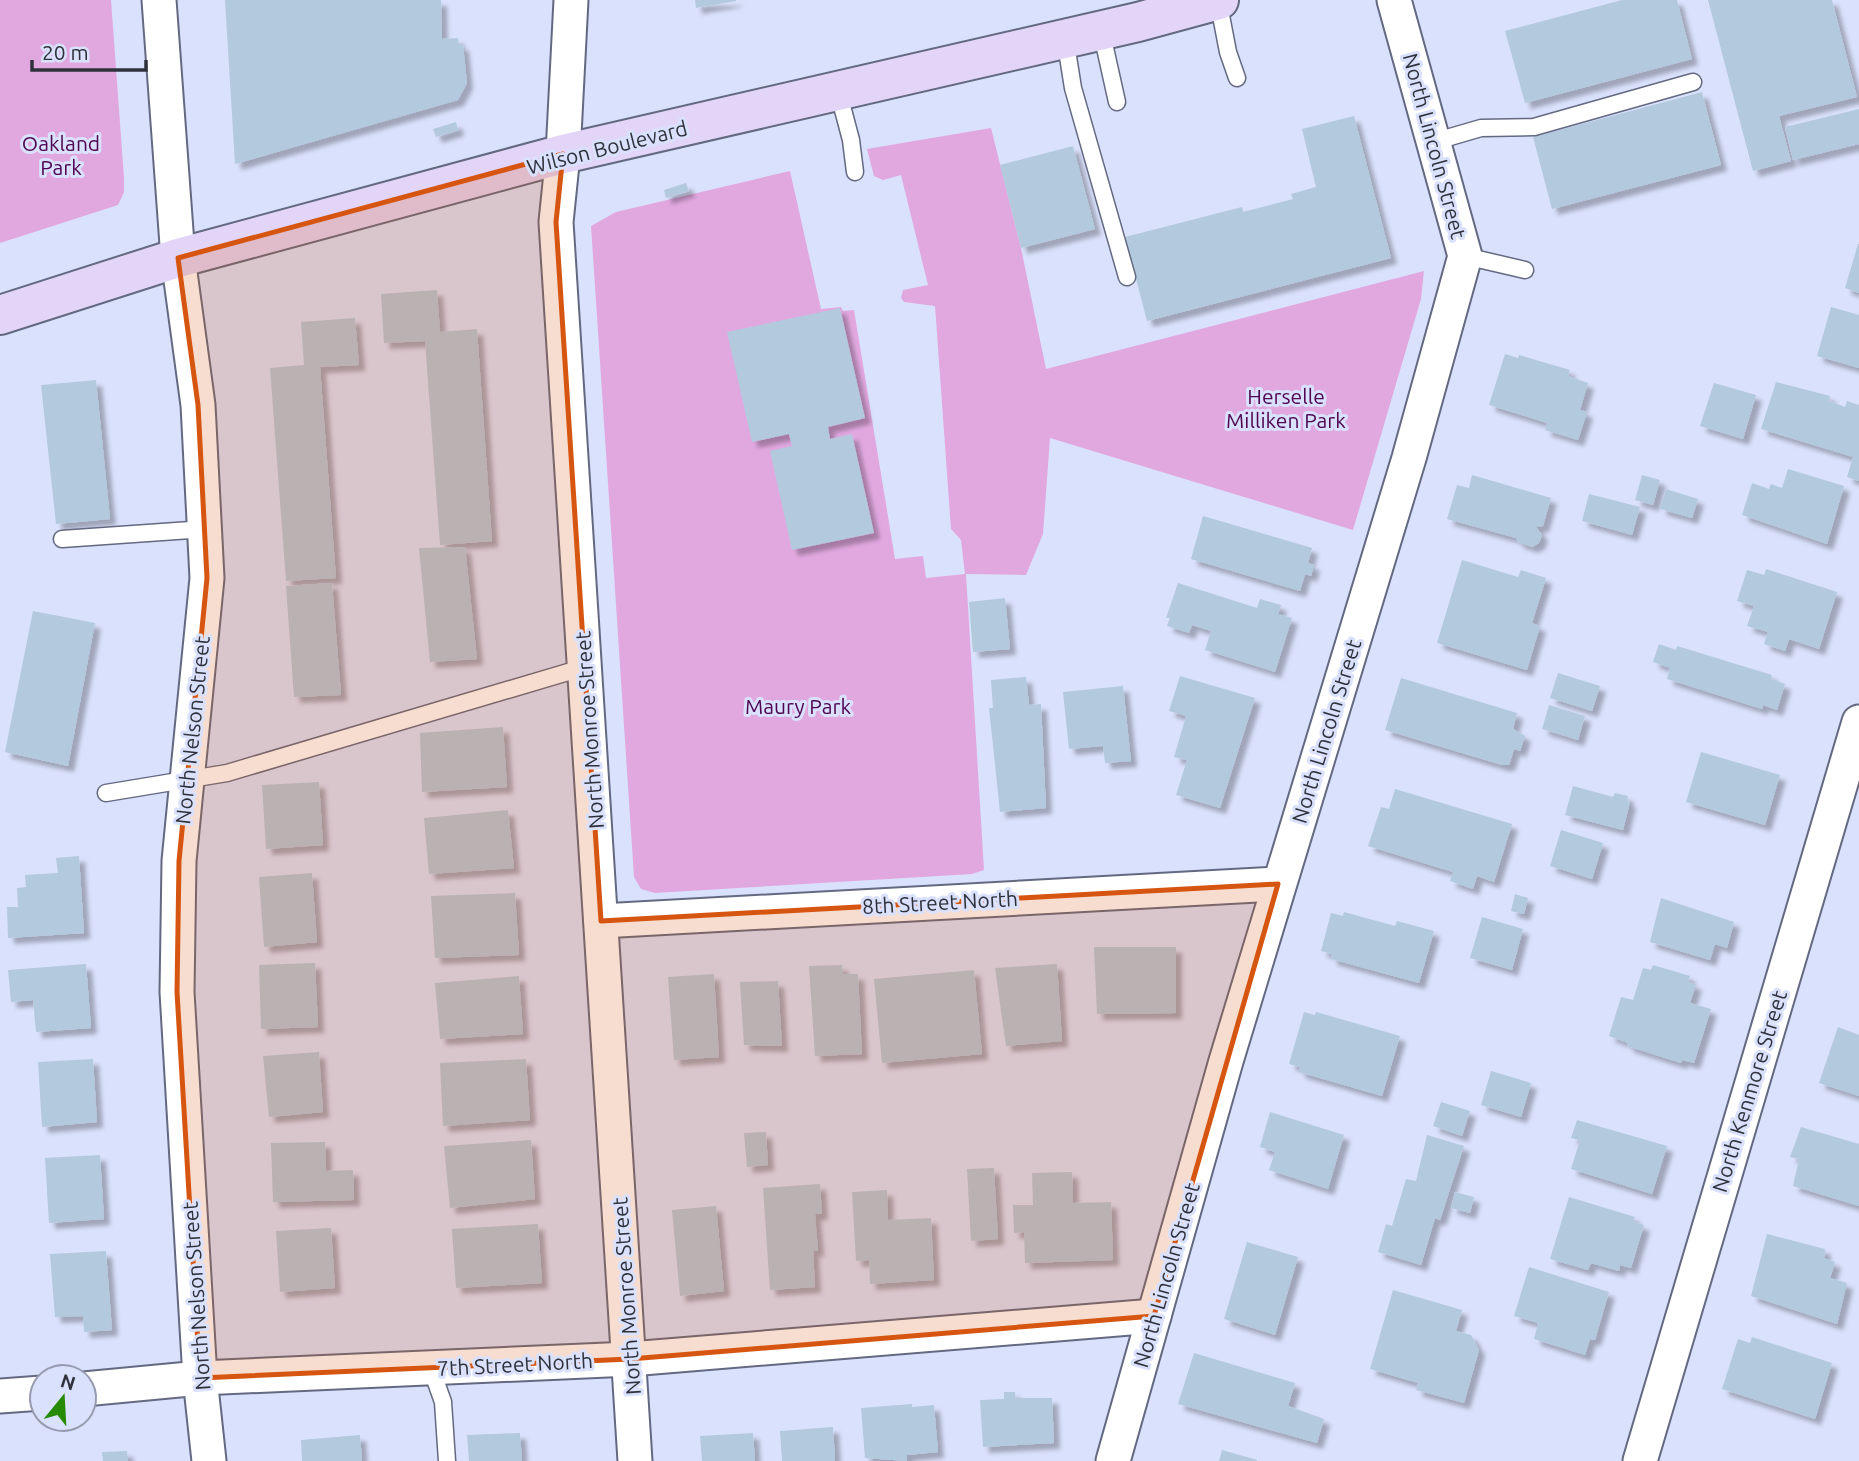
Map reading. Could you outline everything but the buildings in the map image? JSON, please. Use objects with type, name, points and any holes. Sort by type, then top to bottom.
[{"type":"main road","name":"Wilson Boulevard","points":[[0,315],[178,258],[563,154],[1083,34],[1136,11],[1218,0]]},
{"type":"street","name":"North Nelson Street","points":[[159,0],[178,258],[198,405],[207,578],[179,861],[177,992],[200,1378],[209,1461]]},
{"type":"street","name":"North Monroe Street","points":[[571,0],[563,154],[555,222],[635,1461]]},
{"type":"street","name":"North Lincoln Street","points":[[1113,1461],[1278,884],[1405,471],[1465,256],[1394,0]]},
{"type":"street","name":"North Kenmore Street","points":[[1640,1461],[1859,722]]},
{"type":"street","name":"8th Street North","points":[[601,921],[1278,884]]},
{"type":"street","name":"7th Street North","points":[[98,1389],[200,1378],[630,1359],[1154,1316]]},
{"type":"street","points":[[0,1396],[28,1394]]},
{"type":"lane","points":[[1218,0],[1228,52],[1237,78]]},
{"type":"lane","points":[[1083,34],[1117,102]]},
{"type":"lane","points":[[1083,34],[1073,89],[1127,277]]},
{"type":"lane","points":[[1433,142],[1481,128],[1534,127],[1693,82]]},
{"type":"lane","points":[[838,90],[851,140],[855,172]]},
{"type":"lane","points":[[1465,256],[1525,270]]},
{"type":"lane","points":[[62,539],[205,529]]},
{"type":"lane","points":[[106,793],[227,773],[585,667]]},
{"type":"lane","points":[[431,1368],[443,1402],[447,1461]]},
{"type":"highlighted area","points":[[563,154],[556,222],[601,921],[1278,884],[1154,1316],[630,1359],[200,1378],[177,992],[179,861],[207,578],[198,405],[178,258]]},
{"type":"green space","name":"Oakland Park","points":[[0,0],[111,0],[124,192],[118,205],[0,243]]},
{"type":"green space","name":"Maury Park","points":[[991,128],[1021,248],[1046,369],[1424,271],[1421,299],[1353,530],[1050,438],[1043,534],[1026,575],[966,574],[984,870],[972,874],[655,893],[641,889],[634,877],[591,226],[616,212],[790,171],[821,309],[841,307],[843,311],[854,310],[895,559],[923,556],[926,578],[965,574],[961,540],[951,529],[935,306],[904,302],[901,298],[903,290],[928,285],[901,175],[883,180],[874,176],[867,149]]},
{"type":"park label","name":"Herselle Milliken Park","points":[[1286,408]]}]
